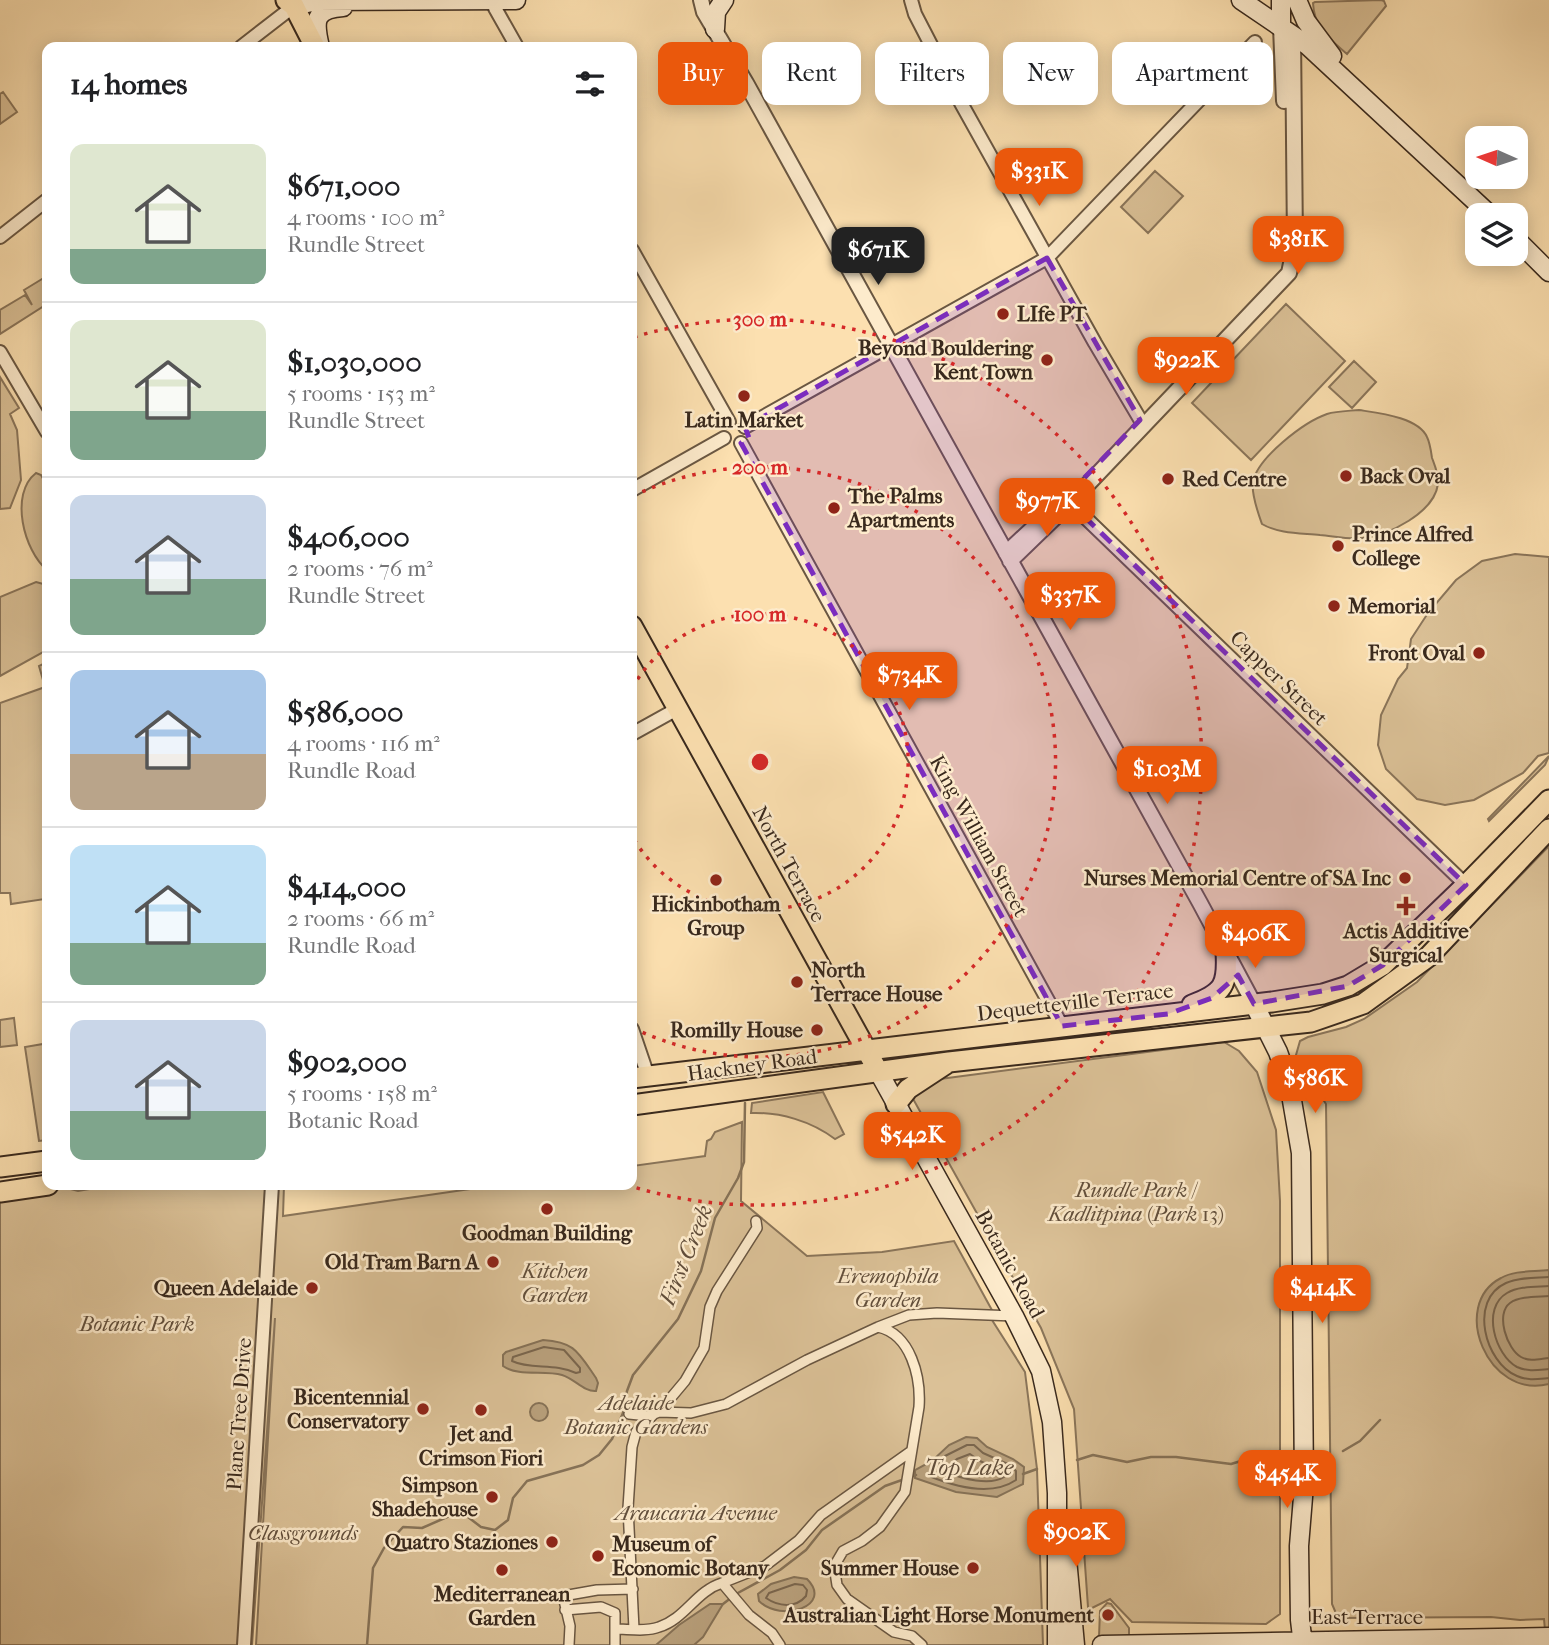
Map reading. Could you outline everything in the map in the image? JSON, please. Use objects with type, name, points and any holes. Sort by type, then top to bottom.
[{"type":"main road","points":[[314,42],[293,1],[516,0]]},
{"type":"main road","points":[[715,29],[716,12],[724,0]]},
{"type":"main road","points":[[1241,0],[1294,36],[1477,203]]},
{"type":"main road","points":[[1281,0],[1294,36]]},
{"type":"main road","points":[[1294,36],[1295,0]]},
{"type":"main road","points":[[1295,0],[1325,48],[1431,160]]},
{"type":"main road","points":[[1305,0],[1306,21]]},
{"type":"main road","points":[[316,42],[315,27],[319,15],[330,8],[385,1]]},
{"type":"main road","points":[[1528,251],[1549,272]]},
{"type":"main road","name":"North Terrace","points":[[637,635],[878,1071]]},
{"type":"main road","name":"Dequetteville Terrace","points":[[866,1050],[1254,1004],[1323,994],[1348,986],[1383,965],[1549,800]]},
{"type":"main road","points":[[878,1071],[1311,1022],[1363,1004],[1427,957],[1549,829]]},
{"type":"main road","points":[[1466,885],[1482,898]]},
{"type":"main road","points":[[1168,1014],[1212,998],[1223,988],[1227,972],[1226,952]]},
{"type":"main road","points":[[1254,1004],[1278,1052],[1289,1083],[1301,1153],[1304,1485],[1299,1546],[1306,1642]]},
{"type":"main road","points":[[1062,1026],[1067,1049]]},
{"type":"main road","name":"Hackney Road","points":[[640,1077],[866,1050]]},
{"type":"main road","points":[[896,1104],[908,1089],[949,1062]]},
{"type":"main road","name":"Hackney Road","points":[[637,1104],[878,1071]]},
{"type":"main road","name":"Botanic Road","points":[[878,1071],[1014,1316],[1041,1371],[1052,1422],[1056,1493],[1057,1645]]},
{"type":"main road","points":[[675,1073],[697,1089],[700,1095]]},
{"type":"main road","points":[[0,1167],[42,1162]]},
{"type":"main road","points":[[0,1192],[42,1186]]},
{"type":"main road","name":"Botanic Road","points":[[1056,1493],[1068,1561],[1075,1645]]},
{"type":"main road","name":"East Terrace","points":[[1102,1645],[1536,1640]]},
{"type":"street","points":[[701,0],[704,12],[1254,1004]]},
{"type":"street","points":[[911,0],[915,14],[955,92],[1142,423]]},
{"type":"street","points":[[248,42],[293,1]]},
{"type":"street","points":[[494,1],[495,8],[514,42]]},
{"type":"street","points":[[1008,557],[1068,500],[1142,423],[1282,267],[1287,231],[1294,36]]},
{"type":"street","points":[[745,427],[1047,258],[1194,105]]},
{"type":"street","points":[[0,237],[42,204]]},
{"type":"street","points":[[637,259],[729,422]]},
{"type":"street","points":[[0,352],[42,423]]},
{"type":"street","points":[[729,422],[740,422],[745,427],[747,433],[741,443],[730,444],[724,438],[724,427],[729,422]]},
{"type":"street","points":[[637,487],[724,438]]},
{"type":"street","name":"King William Street","points":[[741,443],[1062,1026]]},
{"type":"street","name":"Capper Street","points":[[1068,500],[1466,885]]},
{"type":"street","points":[[637,731],[677,709]]},
{"type":"street","points":[[637,1059],[640,1077]]},
{"type":"street","name":"Plane Tree Drive","points":[[244,1645],[272,1190]]},
{"type":"street","points":[[634,1629],[628,1517],[632,1447],[636,1432],[678,1390],[702,1354],[714,1297],[757,1228],[757,1221]]},
{"type":"street","points":[[629,1414],[691,1413],[726,1404],[807,1360],[903,1317],[935,1313],[1014,1316]]},
{"type":"street","points":[[903,1317],[901,1331],[913,1363],[919,1399],[905,1492],[885,1522],[867,1538],[847,1548],[840,1555],[835,1576],[839,1590],[854,1605],[894,1632],[912,1636],[922,1645]]},
{"type":"street","points":[[878,1326],[895,1333],[905,1345]]},
{"type":"street","points":[[615,1629],[653,1629],[666,1625],[705,1590],[765,1566],[799,1540],[821,1515],[910,1452]]},
{"type":"street","points":[[722,1583],[753,1619],[772,1633],[780,1645]]},
{"type":"street","points":[[569,1645],[570,1626],[563,1596],[597,1590],[633,1589]]},
{"type":"street","points":[[565,1610],[604,1608],[615,1613],[615,1645]]},
{"type":"highlighted area","points":[[1047,258],[1140,420],[1065,498],[1466,885],[1383,965],[1348,986],[1254,1004],[1238,975],[1212,998],[1168,1014],[1062,1026],[741,443],[749,438],[745,427]]},
{"type":"green space","points":[[1381,0],[1386,6],[1347,54],[1320,26],[1313,3],[1315,2]]},
{"type":"green space","points":[[3,92],[17,112],[0,124],[0,94]]},
{"type":"green space","points":[[1155,171],[1183,196],[1148,233],[1121,207]]},
{"type":"green space","points":[[42,279],[42,307],[0,334],[0,310],[25,295],[32,305],[24,290]]},
{"type":"green space","points":[[1286,304],[1345,361],[1251,460],[1192,403]]},
{"type":"green space","points":[[1354,361],[1376,382],[1352,408],[1329,387]]},
{"type":"green space","points":[[0,377],[19,408],[10,414],[17,430],[21,480],[10,508],[0,509]]},
{"type":"green space","name":"Back Oval","points":[[1359,410],[1407,420],[1422,430],[1429,442],[1438,477],[1435,495],[1428,504],[1409,521],[1363,538],[1290,533],[1262,524],[1255,503],[1253,482],[1263,462],[1283,442],[1317,418],[1334,412]]},
{"type":"green space","points":[[36,473],[42,477],[42,564],[32,550],[23,522],[23,494]]},
{"type":"green space","name":"Front Oval","points":[[1515,554],[1549,557],[1549,753],[1538,756],[1523,773],[1474,800],[1445,805],[1417,799],[1386,769],[1378,745],[1381,715],[1398,679],[1407,668],[1411,639],[1428,613],[1456,580],[1482,561]]},
{"type":"green space","points":[[36,582],[42,584],[42,653],[0,676],[0,597]]},
{"type":"green space","points":[[42,688],[42,899],[11,904],[10,893],[0,893],[0,703]]},
{"type":"green space","points":[[1549,756],[1545,765],[1489,821],[1488,819]]},
{"type":"green space","points":[[1549,846],[1549,1630],[1545,1630],[1544,1619],[1338,1618],[1332,1604],[1326,1104],[1315,1087],[1304,1080],[1296,1055],[1300,1041],[1364,1019],[1417,982]]},
{"type":"green space","points":[[14,1018],[17,1045],[0,1047],[0,1020]]},
{"type":"green space","name":"Rundle Park / Kadlitpina (Park 13)","points":[[1224,1042],[1239,1051],[1257,1072],[1276,1130],[1280,1201],[1280,1614],[1266,1624],[1132,1622],[1110,1599],[1090,1609],[1088,1607],[1074,1409],[1041,1328],[912,1097],[940,1079]]},
{"type":"green space","points":[[42,1044],[42,1141],[39,1141],[25,1047]]},
{"type":"green space","points":[[823,1092],[844,1134],[835,1139],[816,1127],[795,1119],[751,1113],[752,1103]]},
{"type":"green space","name":"Adelaide Botanic Gardens","points":[[742,1122],[741,1201],[807,1256],[882,1252],[954,1241],[993,1312],[992,1320],[1025,1372],[1037,1469],[1043,1645],[256,1645],[275,1318],[252,1645],[0,1645],[0,1197],[52,1190],[284,1190],[283,1216],[463,1190],[637,1190],[637,1165],[705,1156],[707,1141],[715,1132]]},
{"type":"green space","points":[[1107,1603],[1111,1604],[1129,1628],[1129,1637],[1099,1637],[1100,1611]]},
{"type":"water","points":[[1549,1270],[1549,1384],[1527,1385],[1508,1378],[1493,1365],[1477,1328],[1478,1308],[1486,1291],[1506,1275]]},
{"type":"water","points":[[543,1340],[562,1343],[575,1350],[596,1378],[596,1391],[562,1375],[516,1371],[503,1366],[503,1355],[506,1352]]},
{"type":"water","points":[[539,1403],[545,1406],[548,1412],[545,1418],[539,1421],[533,1418],[530,1412],[533,1406]]},
{"type":"water","name":"Top Lake","points":[[966,1437],[977,1438],[987,1447],[1024,1467],[1023,1484],[997,1497],[956,1492],[915,1478],[915,1470],[932,1461],[949,1445]]},
{"type":"water","points":[[794,1577],[807,1579],[814,1589],[814,1597],[809,1604],[791,1611],[780,1611],[759,1601],[758,1594],[771,1584]]},
{"type":"water","points":[[710,1604],[723,1604],[703,1637],[694,1645],[656,1645],[679,1625]]},
{"type":"waterway","name":"First Creek","points":[[367,1645],[373,1568],[384,1548],[403,1527],[422,1528],[454,1514],[464,1514],[481,1527],[495,1530],[508,1520],[513,1498],[527,1481],[583,1465],[599,1455],[612,1439],[623,1413],[633,1375],[678,1319],[701,1271],[715,1218],[738,1178],[744,1162],[745,1103]]},
{"type":"waterway","points":[[1343,1451],[1360,1441],[1380,1420]]},
{"type":"waterway","points":[[1077,1460],[1093,1455],[1127,1462],[1151,1457],[1176,1457],[1231,1464],[1264,1454]]},
{"type":"waterway","points":[[1023,1474],[1037,1469]]},
{"type":"waterway","points":[[723,1604],[780,1570],[806,1550],[822,1530],[885,1486],[916,1475]]},
{"type":"place","name":"LIfe PT","points":[[1003,314]]},
{"type":"place","name":"Beyond Bouldering Kent Town","points":[[1047,360]]},
{"type":"place","name":"Latin Market","points":[[744,396]]},
{"type":"place","name":"Back Oval","points":[[1346,476]]},
{"type":"place","name":"Red Centre","points":[[1168,479]]},
{"type":"place","name":"The Palms Apartments","points":[[834,508]]},
{"type":"place","name":"Prince Alfred College","points":[[1338,546]]},
{"type":"place","name":"Memorial","points":[[1334,606]]},
{"type":"place","name":"Front Oval","points":[[1479,653]]},
{"type":"place","name":"Nurses Memorial Centre of SA Inc","points":[[1405,878]]},
{"type":"place","name":"Hickinbotham Group","points":[[716,880]]},
{"type":"place","name":"Actis Additive Surgical","points":[[1406,906]]},
{"type":"place","name":"North Terrace House","points":[[797,982]]},
{"type":"place","name":"Romilly House","points":[[817,1030]]},
{"type":"place","name":"Goodman Building","points":[[547,1209]]},
{"type":"place","name":"Old Tram Barn A","points":[[493,1262]]},
{"type":"place","name":"Queen Adelaide","points":[[312,1288]]},
{"type":"place","name":"Bicentennial Conservatory","points":[[423,1409]]},
{"type":"place","name":"Jet and Crimson Fiori","points":[[481,1410]]},
{"type":"place","name":"Simpson Shadehouse","points":[[492,1497]]},
{"type":"place","name":"Quatro Staziones","points":[[552,1542]]},
{"type":"place","name":"Museum of Economic Botany","points":[[598,1556]]},
{"type":"place","name":"Summer House","points":[[973,1568]]},
{"type":"place","name":"Mediterranean Garden","points":[[502,1570]]},
{"type":"place","name":"Australian Light Horse Monument","points":[[1108,1615]]},
{"type":"park label","name":"Kitchen Garden","points":[[555,1283]]},
{"type":"park label","name":"Eremophila Garden","points":[[888,1288]]},
{"type":"park label","name":"Botanic Park","points":[[137,1324]]},
{"type":"park label","name":"Araucaria Avenue","points":[[696,1513]]},
{"type":"park label","name":"Classgrounds","points":[[303,1533]]}]
